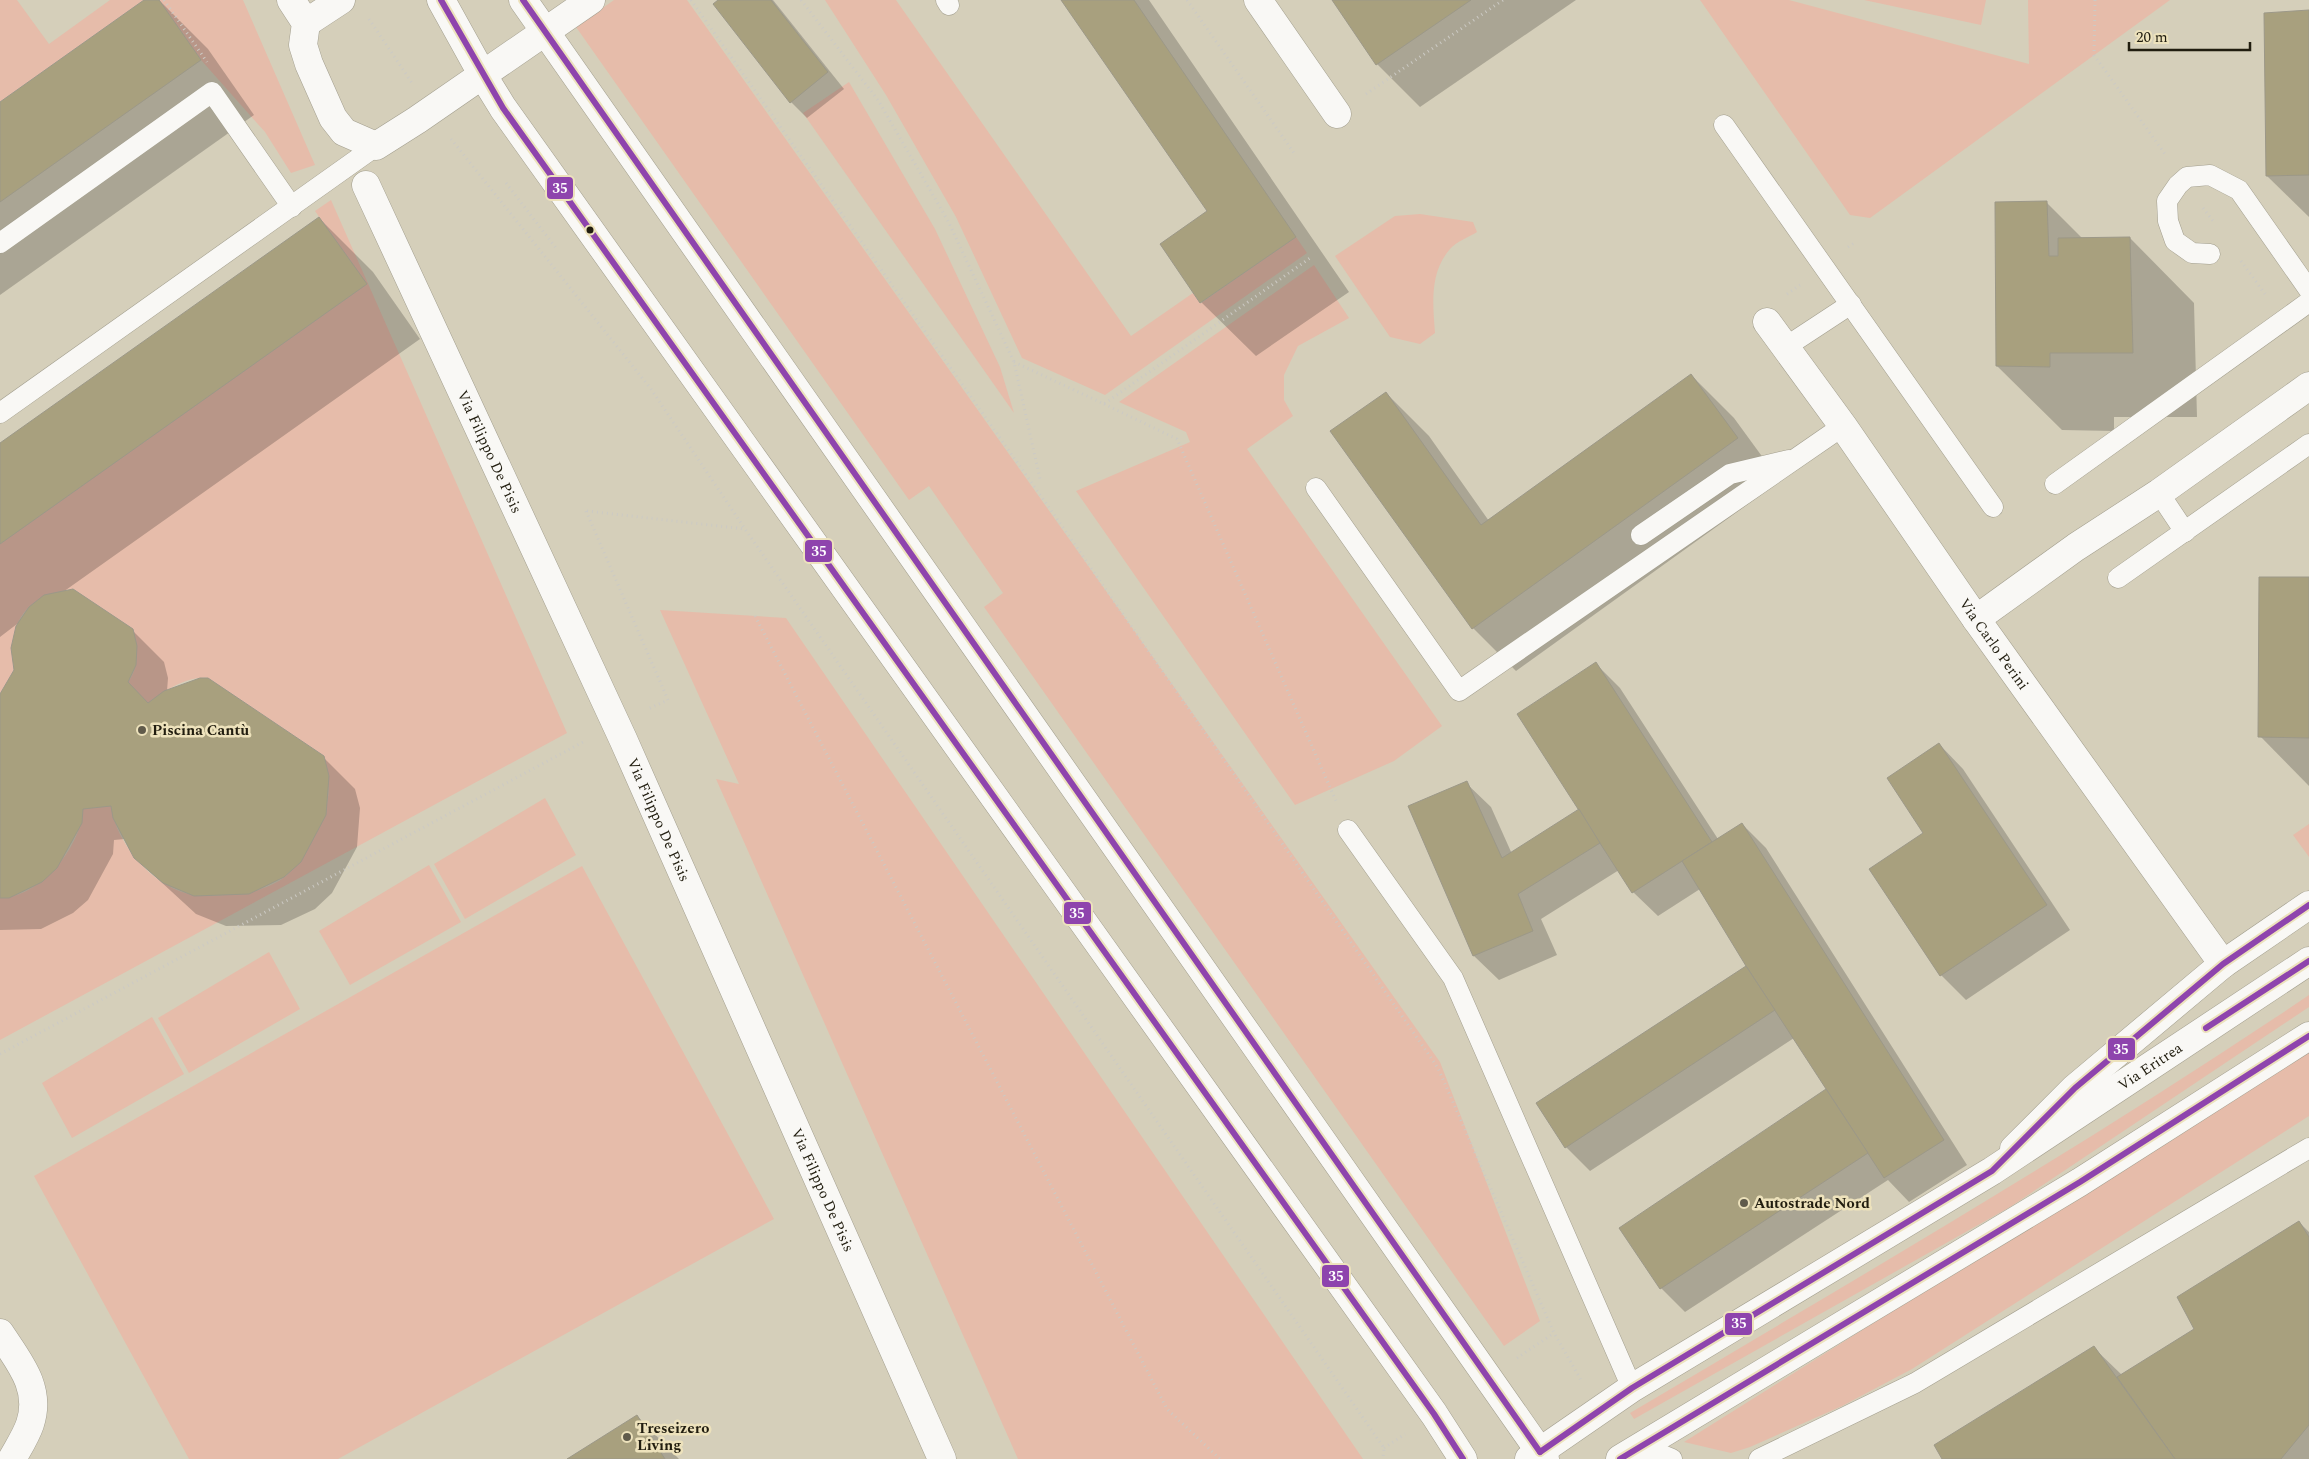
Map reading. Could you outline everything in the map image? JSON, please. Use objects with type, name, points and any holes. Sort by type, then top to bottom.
[{"type":"street","points":[[291,0],[306,23],[303,45],[309,64],[333,118],[344,132],[362,142],[376,146],[417,120],[591,0]]},
{"type":"street","points":[[306,23],[341,0]]},
{"type":"street","points":[[441,0],[482,74],[509,116],[1434,1414],[1463,1459]]},
{"type":"street","points":[[523,0],[1538,1457]]},
{"type":"street","points":[[1258,0],[1337,114]]},
{"type":"street","name":"Via Filippo De Pisis","points":[[366,185],[623,739],[942,1459]]},
{"type":"street","name":"Via Carlo Perini","points":[[1767,322],[1784,348],[1843,426],[1976,619],[2223,964]]},
{"type":"street","points":[[1976,619],[2076,546],[2159,493],[2309,386]]},
{"type":"street","name":"Via Eritrea","points":[[1992,1171],[2075,1088],[2223,964],[2309,905]]},
{"type":"street","name":"Via Eritrea","points":[[1538,1457],[1632,1388],[1992,1171],[2309,961]]},
{"type":"street","points":[[1630,1452],[2080,1182],[2309,1036]]},
{"type":"street","points":[[0,1333],[22,1366],[34,1392],[30,1424],[12,1459]]},
{"type":"lane","points":[[0,243],[212,92],[292,208]]},
{"type":"lane","points":[[1724,125],[1993,507]]},
{"type":"lane","points":[[0,413],[292,208],[376,146]]},
{"type":"lane","points":[[2210,254],[2192,253],[2175,241],[2168,221],[2167,201],[2178,185],[2187,177],[2210,174],[2239,190],[2309,290]]},
{"type":"lane","points":[[2055,484],[2309,302]]},
{"type":"lane","points":[[1784,348],[1850,304]]},
{"type":"lane","points":[[1316,488],[1459,691],[1801,457],[1843,426]]},
{"type":"lane","points":[[2118,578],[2309,444]]},
{"type":"lane","points":[[1640,535],[1730,474],[1801,457]]},
{"type":"lane","points":[[2159,493],[2185,532]]},
{"type":"lane","points":[[1348,830],[1453,978],[1632,1388]]},
{"type":"lane","points":[[1759,1459],[1915,1383],[2309,1148]]},
{"type":"lane","points":[[1630,1452],[1672,1459]]},
{"type":"path","points":[[164,0],[206,59],[212,92]]},
{"type":"path","points":[[691,0],[1050,509],[1438,1068],[1554,1333],[1582,1381]]},
{"type":"path","points":[[801,0],[878,100],[948,221],[1014,362],[1040,479]]},
{"type":"path","points":[[1187,0],[1294,153]]},
{"type":"path","points":[[1337,114],[1503,0]]},
{"type":"path","points":[[367,16],[415,87]]},
{"type":"path","points":[[449,136],[651,389],[744,529],[1384,1448],[1383,1459]]},
{"type":"path","points":[[506,183],[558,251]]},
{"type":"path","points":[[1104,404],[1310,258]]},
{"type":"path","points":[[1014,362],[1177,439],[1338,806]]},
{"type":"path","points":[[641,712],[668,700],[586,511],[744,529]]},
{"type":"path","points":[[755,616],[1167,1409],[1220,1459]]},
{"type":"path","points":[[0,1054],[588,739]]},
{"type":"shaded area","points":[[0,0],[17,0],[49,44],[110,0],[144,0],[0,102]]},
{"type":"shaded area","points":[[159,0],[243,0],[315,165],[291,173],[265,132],[201,60]]},
{"type":"shaded area","points":[[614,0],[687,0],[1440,1062],[1540,1321],[1504,1346],[984,607],[1003,593],[929,486],[909,500],[576,27]]},
{"type":"shaded area","points":[[825,0],[896,0],[1131,336],[1193,293],[1201,303],[1296,237],[1307,253],[1105,395],[1022,358],[956,217],[886,95]]},
{"type":"shaded area","points":[[1700,0],[1789,0],[2029,64],[2028,0],[2170,0],[1870,218],[1850,215]]},
{"type":"shaded area","points":[[1864,0],[1986,0],[1981,25]]},
{"type":"shaded area","points":[[849,82],[935,229],[1000,367],[1014,413],[803,113]]},
{"type":"shaded area","points":[[331,200],[567,733],[0,1040],[0,898],[30,889],[56,867],[67,854],[75,839],[81,824],[83,809],[111,806],[114,821],[129,850],[152,875],[180,891],[202,896],[249,892],[279,881],[291,872],[302,858],[324,816],[329,788],[324,756],[208,678],[192,679],[184,682],[168,689],[148,703],[128,682],[136,663],[133,629],[73,589],[56,592],[43,598],[31,605],[23,614],[17,625],[14,638],[14,670],[0,694],[0,544],[366,284],[315,211]]},
{"type":"shaded area","points":[[1420,214],[1473,222],[1477,232],[1453,246],[1443,258],[1435,279],[1433,300],[1435,333],[1420,344],[1390,337],[1335,256],[1395,216]]},
{"type":"shaded area","points":[[1314,265],[1349,318],[1298,346],[1284,375],[1284,400],[1293,416],[1247,449],[1442,726],[1394,761],[1295,805],[1076,491],[1190,442],[1186,432],[1119,402]]},
{"type":"shaded area","points":[[660,610],[786,618],[1363,1459],[1018,1459],[716,779],[739,784]]},
{"type":"shaded area","points":[[545,798],[576,855],[465,919],[434,864]]},
{"type":"shaded area","points":[[2309,824],[2309,857],[2293,835]]},
{"type":"shaded area","points":[[429,865],[461,922],[350,985],[319,931]]},
{"type":"shaded area","points":[[582,866],[774,1219],[338,1459],[189,1459],[34,1176]]},
{"type":"shaded area","points":[[269,952],[300,1009],[189,1073],[158,1018]]},
{"type":"shaded area","points":[[2309,995],[2309,1007],[2010,1207],[1634,1419],[1630,1413],[2058,1157]]},
{"type":"shaded area","points":[[152,1017],[184,1074],[72,1138],[42,1083]]},
{"type":"shaded area","points":[[2309,1049],[2309,1116],[1912,1369],[1842,1406],[1750,1447],[1731,1453],[1684,1442]]},
{"type":"building","points":[[144,0],[159,0],[201,60],[0,202],[0,102]]},
{"type":"building","points":[[718,0],[771,0],[828,72],[790,103],[713,4]]},
{"type":"building","points":[[1061,0],[1134,0],[1296,237],[1200,303],[1160,244],[1207,211]]},
{"type":"building","points":[[1332,0],[1471,0],[1376,65]]},
{"type":"building","points":[[2309,10],[2309,175],[2266,176],[2264,13]]},
{"type":"building","points":[[2047,201],[2049,256],[2058,256],[2058,238],[2130,237],[2133,353],[2050,353],[2050,367],[1996,366],[1995,202]]},
{"type":"building","points":[[319,217],[367,284],[0,544],[0,443]]},
{"type":"building","points":[[1691,374],[1738,438],[1472,629],[1330,431],[1386,392],[1481,525]]},
{"type":"building","points":[[2259,577],[2309,577],[2309,738],[2258,737]]},
{"type":"building","name":"Piscina Cantù","points":[[73,589],[133,629],[137,646],[136,665],[128,682],[148,703],[164,691],[200,678],[208,678],[324,756],[329,776],[326,815],[301,862],[284,877],[249,894],[194,896],[163,883],[134,858],[113,818],[111,806],[83,809],[82,823],[57,868],[42,882],[9,898],[0,898],[0,694],[14,670],[11,648],[16,626],[29,607],[44,595]]},
{"type":"building","points":[[1596,662],[1712,842],[1632,893],[1517,714]]},
{"type":"building","points":[[1939,743],[2047,905],[1940,976],[1869,869],[1923,833],[1887,778]]},
{"type":"building","points":[[1467,781],[1502,858],[1579,809],[1600,843],[1518,894],[1533,931],[1473,956],[1408,806]]},
{"type":"building","points":[[1742,823],[1944,1140],[1884,1178],[1746,966],[1682,861]]},
{"type":"building","points":[[1746,966],[1775,1010],[1565,1148],[1536,1103]]},
{"type":"building","points":[[1826,1089],[1868,1153],[1660,1289],[1619,1228]]},
{"type":"building","points":[[2299,1221],[2309,1237],[2309,1425],[2281,1459],[2175,1459],[2117,1377],[2194,1329],[2177,1297]]},
{"type":"building","points":[[2094,1346],[2175,1459],[1942,1459],[1934,1445]]},
{"type":"building","name":"Treseizero Living","points":[[637,1415],[665,1459],[567,1459]]},
{"type":"transit line","name":"35","points":[[441,0],[503,108],[1434,1414],[1463,1459]]},
{"type":"transit line","name":"35","points":[[523,0],[1540,1452]]},
{"type":"transit line","name":"35","points":[[1540,1452],[1632,1388],[1992,1171],[2075,1088],[2223,964],[2309,905]]},
{"type":"transit line","name":"35","points":[[2206,1028],[2309,961]]},
{"type":"transit line","name":"35","points":[[1620,1459],[2080,1182],[2309,1036]]},
{"type":"place","name":"Piscina Cantù","points":[[142,730]]},
{"type":"place","name":"Autostrade Nord","points":[[1744,1203]]},
{"type":"place","name":"Treseizero Living","points":[[627,1437]]}]
